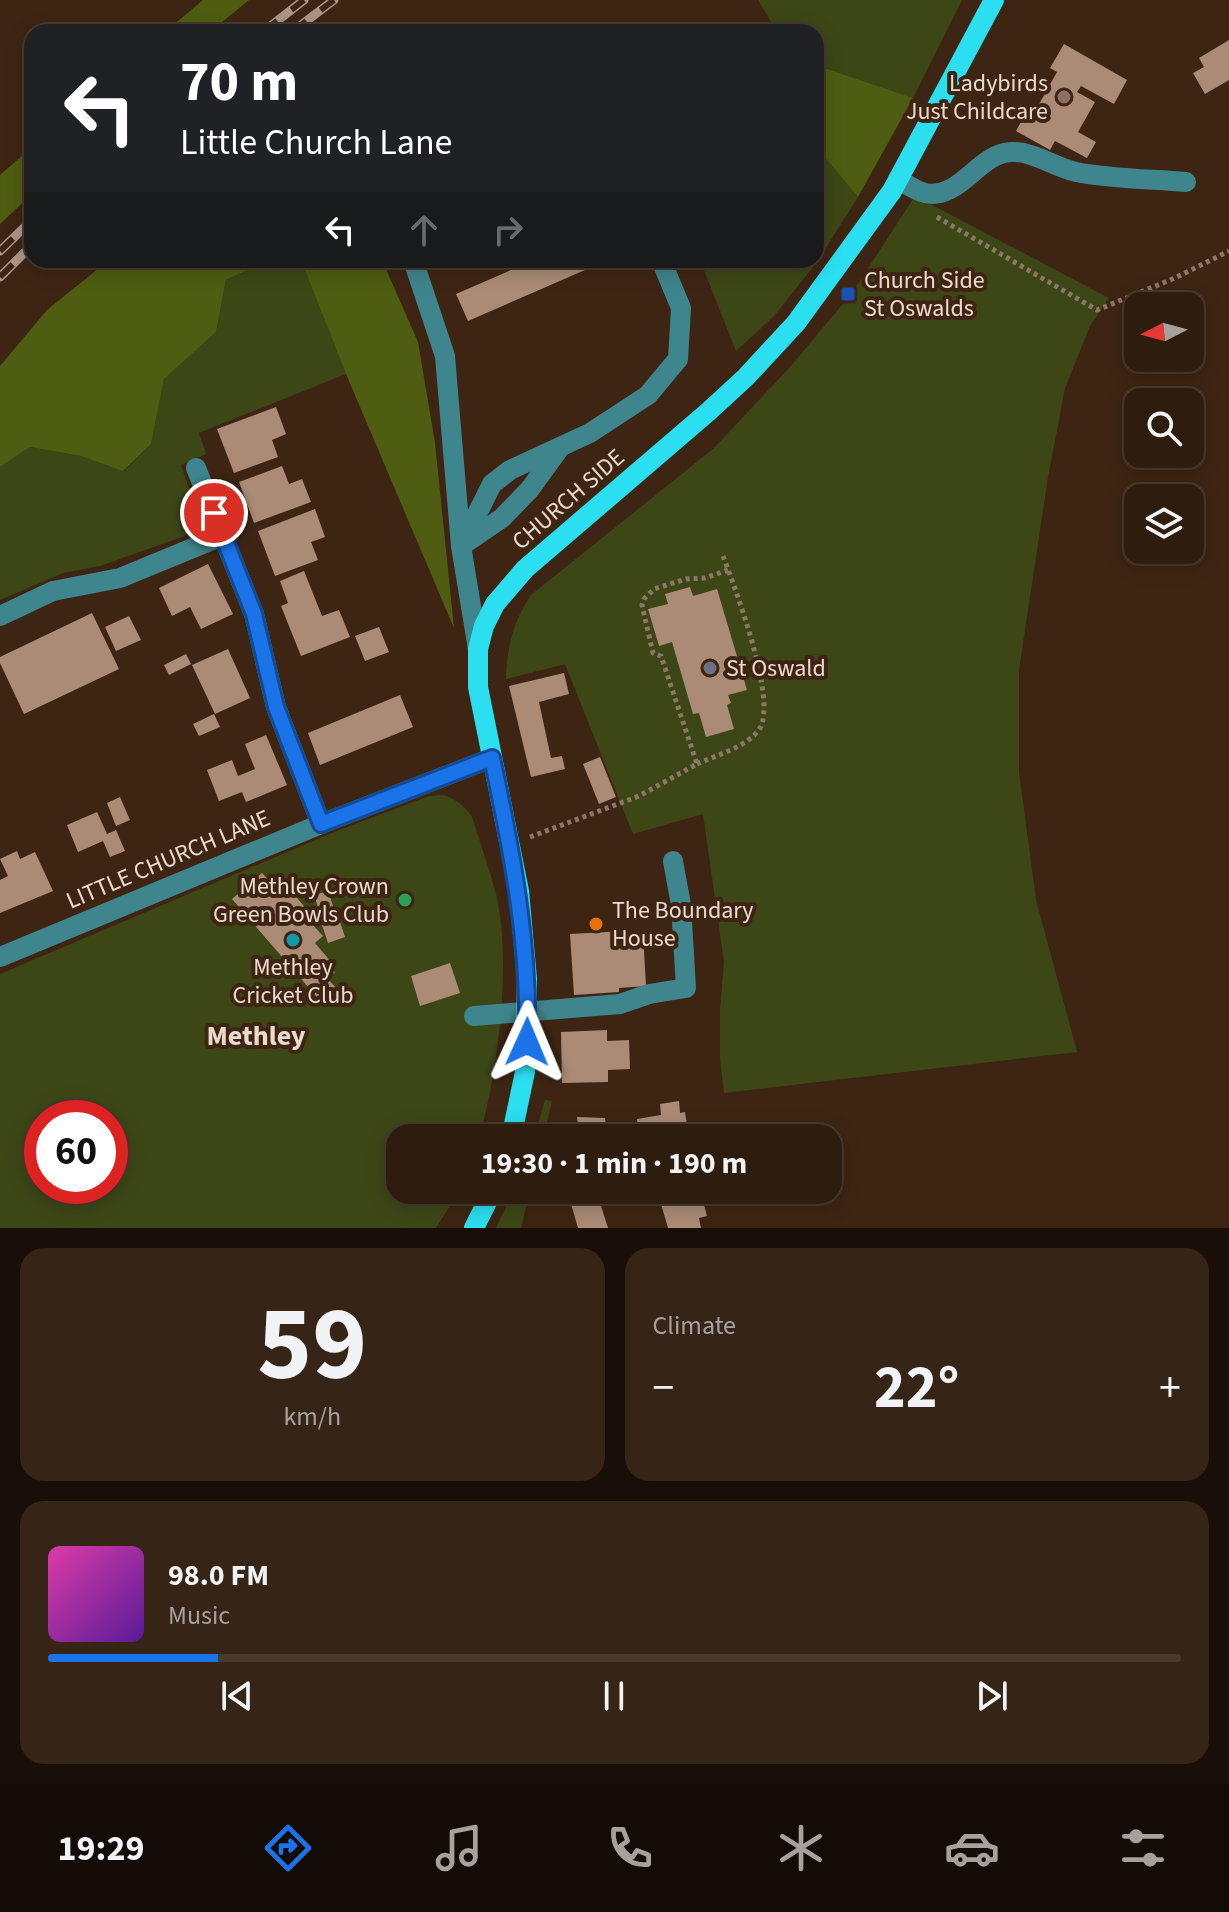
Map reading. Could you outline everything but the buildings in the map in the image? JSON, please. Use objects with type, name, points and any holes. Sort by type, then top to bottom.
[{"type":"main road","name":"CHURCH SIDE","points":[[514,1124],[525,1072],[528,1012],[525,946],[511,845],[478,687],[478,649],[484,626],[495,604],[525,569],[708,412],[746,377],[796,323],[898,179],[994,0]]},
{"type":"main road","points":[[474,1228],[486,1204]]},
{"type":"street","points":[[898,179],[922,193],[941,193],[988,160],[1011,152],[1024,153],[1053,166],[1091,174],[1186,182]]},
{"type":"street","points":[[416,268],[445,356],[461,546],[478,649]]},
{"type":"street","points":[[461,546],[492,484],[510,470],[590,433],[648,395],[678,359],[681,308],[664,268]]},
{"type":"street","points":[[461,546],[502,518],[530,489],[561,446]]},
{"type":"street","points":[[196,468],[254,614],[276,707],[321,824]]},
{"type":"street","points":[[0,616],[53,591],[120,578],[222,536]]},
{"type":"street","name":"LITTLE CHURCH LANE","points":[[0,957],[321,824],[492,758]]},
{"type":"street","points":[[474,1016],[620,1004],[649,994],[686,988],[681,905],[673,861]]},
{"type":"path","points":[[933,215],[1097,310],[1175,278],[1229,251]]},
{"type":"path","points":[[511,845],[639,796],[755,735],[765,715],[766,704],[757,662],[723,556]]},
{"type":"path","points":[[697,764],[661,656],[653,653],[642,605],[654,589],[728,570]]},
{"type":"green space","points":[[203,0],[249,0],[220,24],[174,24]]},
{"type":"green space","points":[[758,0],[962,0],[913,98],[824,68],[824,24],[772,24]]},
{"type":"green space","points":[[824,68],[913,98],[858,197],[824,157]]},
{"type":"green space","points":[[24,154],[24,202],[0,224],[0,175]]},
{"type":"green space","points":[[824,157],[858,197],[824,251]]},
{"type":"green space","points":[[915,196],[1109,298],[1090,326],[1065,388],[1048,477],[1019,670],[1019,772],[1036,900],[1077,1052],[724,1093],[720,1010],[724,962],[703,814],[633,834],[565,664],[506,679],[510,645],[515,625],[531,595],[713,449],[791,366],[852,293]]},
{"type":"green space","points":[[99,268],[252,268],[226,280],[216,332],[164,379],[151,444],[123,471],[81,456],[30,447],[0,467],[0,366],[47,310]]},
{"type":"green space","points":[[252,268],[305,268],[346,374],[199,433],[206,454],[181,465],[200,520],[199,527],[193,533],[100,566],[63,573],[0,600],[0,467],[30,447],[81,456],[124,471],[151,444],[164,379],[216,332],[226,280]]},
{"type":"green space","points":[[304,268],[386,268],[418,342],[435,443],[454,628]]},
{"type":"green space","points":[[703,268],[812,268],[774,316],[736,351]]},
{"type":"green space","points":[[429,796],[451,798],[472,817],[496,894],[501,921],[503,983],[497,1050],[483,1124],[386,1124],[386,1204],[451,1204],[436,1228],[0,1228],[0,974],[332,833]]},
{"type":"green space","points":[[545,1100],[552,1101],[546,1124],[538,1124]]},
{"type":"green space","points":[[507,1204],[527,1204],[521,1228],[496,1228]]},
{"type":"railway","points":[[273,24],[304,0]]},
{"type":"railway","points":[[302,24],[334,0]]},
{"type":"railway","points":[[0,251],[24,228]]},
{"type":"railway","points":[[0,277],[24,253]]},
{"type":"place","name":"Ladybirds Just Childcare","points":[[1064,97]]},
{"type":"place","name":"Church Side St Oswalds","points":[[848,294]]},
{"type":"place","name":"St Oswald","points":[[710,668]]},
{"type":"place","name":"Methley Crown Green Bowls Club","points":[[405,900]]},
{"type":"place","name":"The Boundary House","points":[[596,924]]},
{"type":"place","name":"Methley Cricket Club","points":[[293,940]]},
{"type":"district","name":"Methley","points":[[256,1035]]},
{"type":"route","points":[[214,513],[254,614],[276,707],[321,824],[492,758],[519,891],[527,979],[527,1042]]}]
